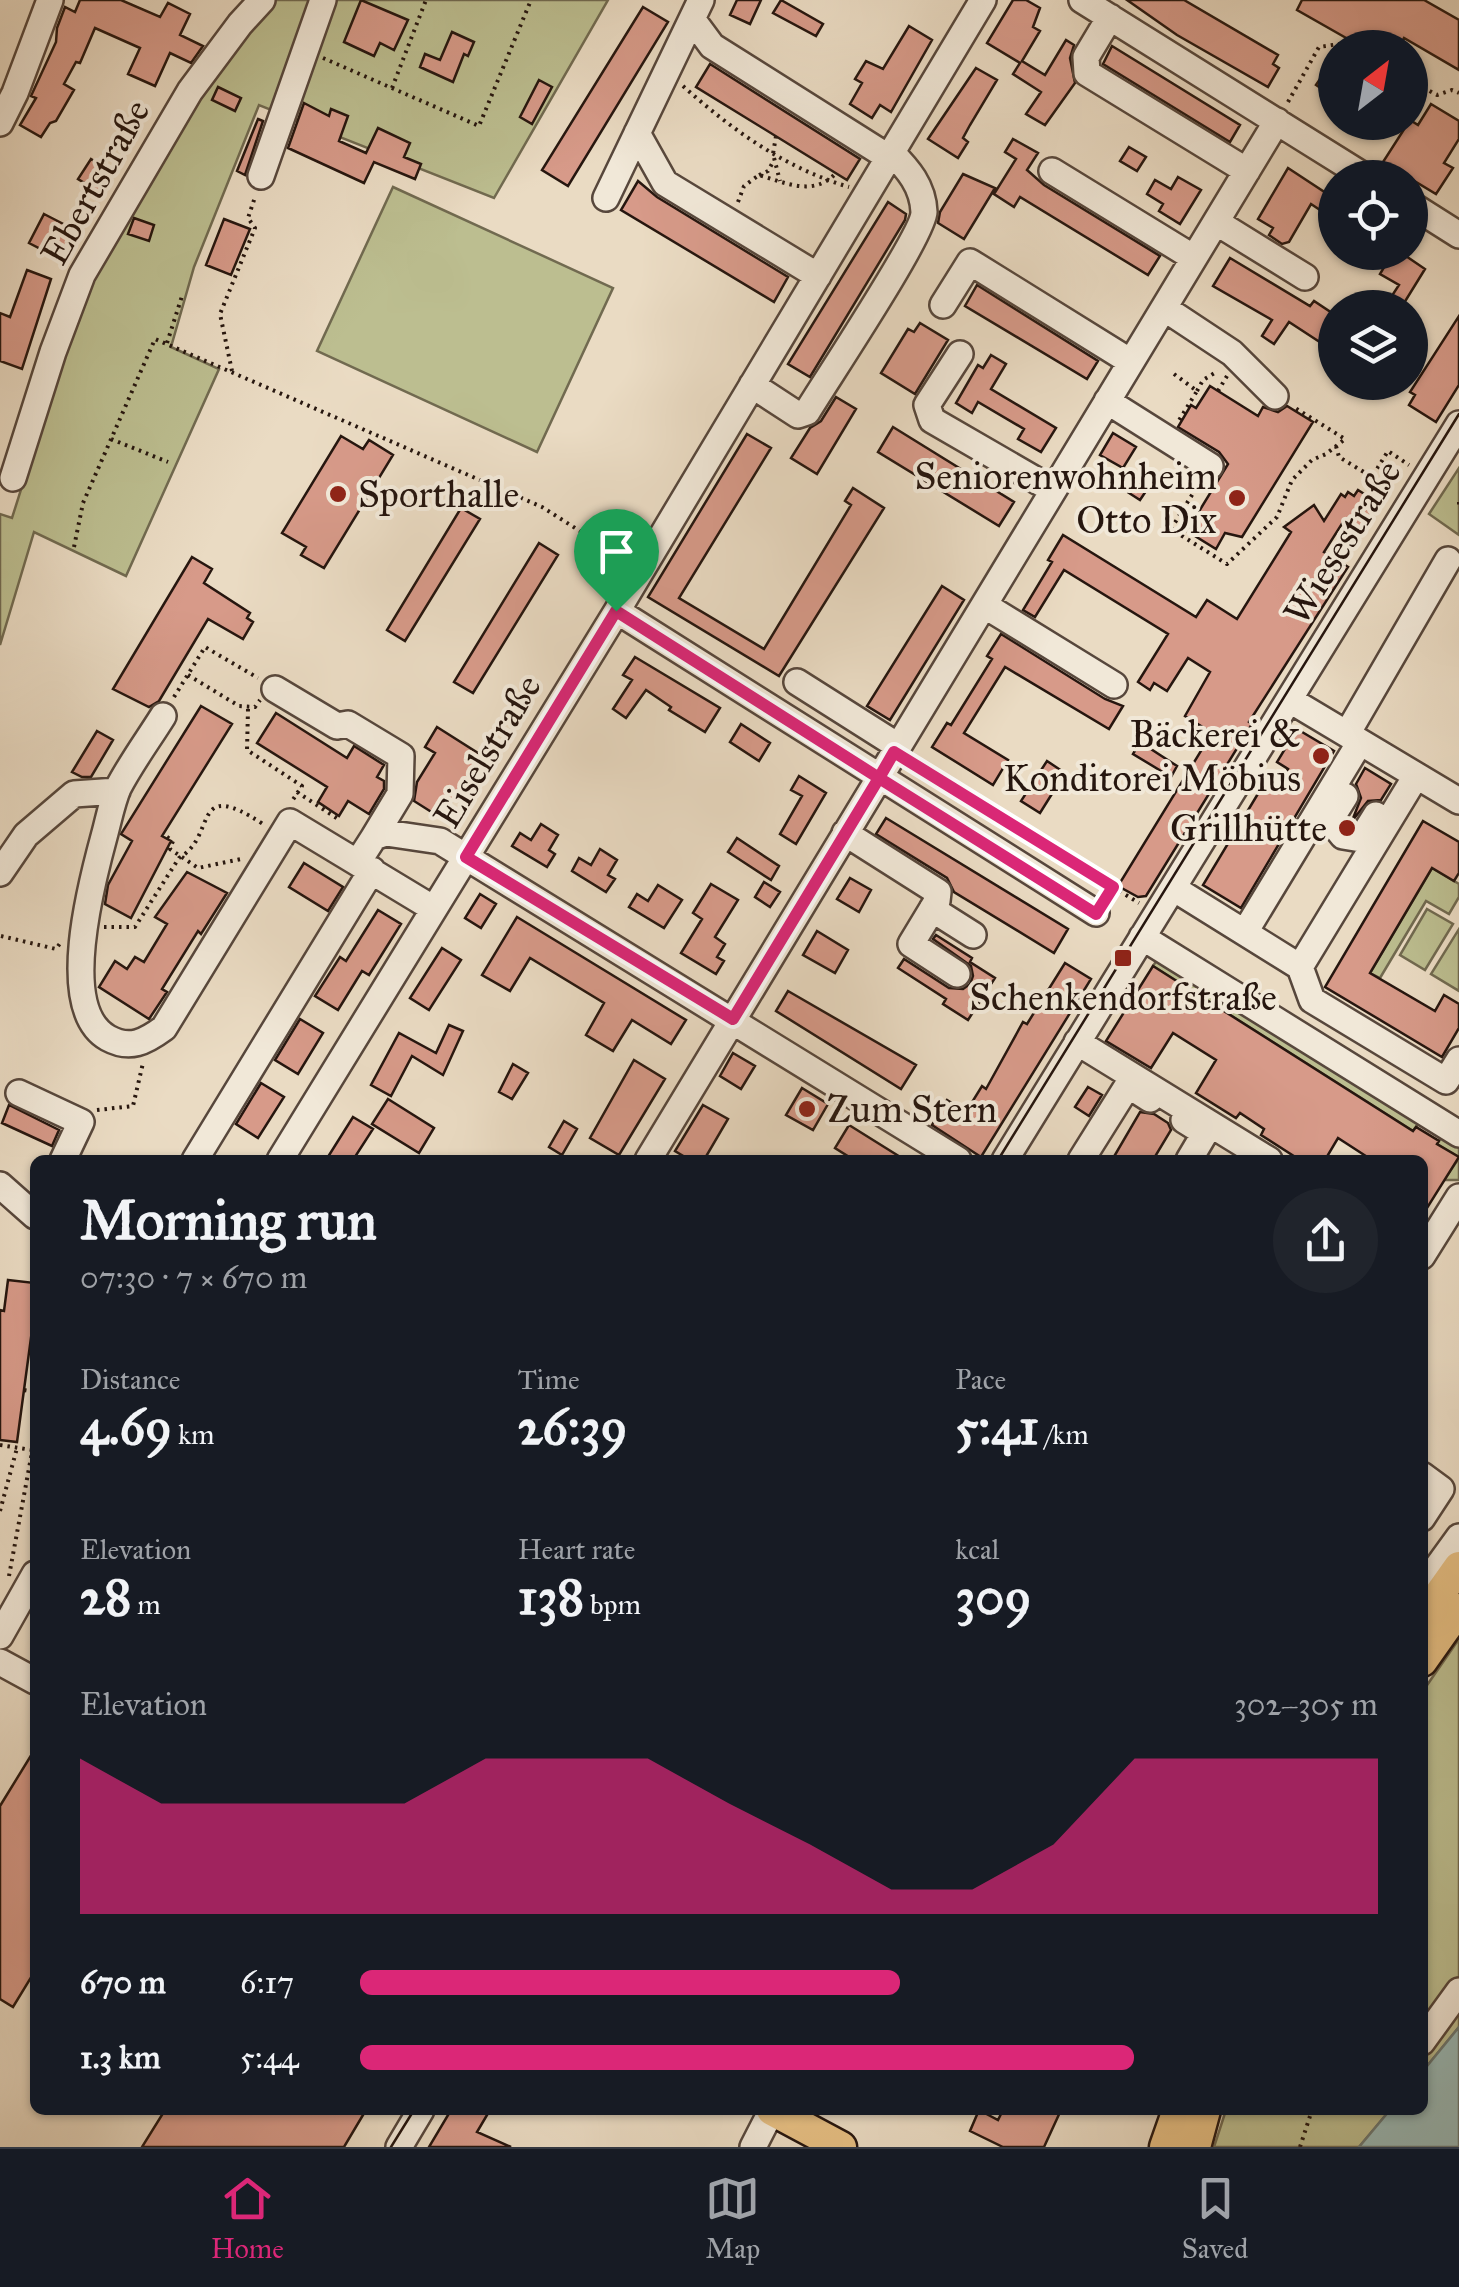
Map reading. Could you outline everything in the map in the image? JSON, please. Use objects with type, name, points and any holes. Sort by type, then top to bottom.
[{"type":"main road","points":[[1428,1611],[1459,1567]]},
{"type":"main road","points":[[1428,1653],[1459,1609]]},
{"type":"main road","points":[[781,2115],[841,2147]]},
{"type":"main road","points":[[1165,2147],[1176,2115]]},
{"type":"main road","points":[[1195,2147],[1203,2115]]},
{"type":"street","points":[[0,123],[50,0]]},
{"type":"street","name":"Ebertstraße","points":[[12,478],[82,274],[190,91],[262,0]]},
{"type":"street","points":[[261,176],[323,0]]},
{"type":"street","name":"Eiselstraße","points":[[283,1155],[983,0]]},
{"type":"street","points":[[1082,0],[1339,160]]},
{"type":"street","points":[[697,9],[712,46],[890,155],[913,176],[923,206],[921,225],[807,412],[798,414],[752,385]]},
{"type":"street","points":[[606,198],[697,9]]},
{"type":"street","points":[[1110,18],[1086,58],[1087,73],[1246,171]]},
{"type":"street","points":[[651,1155],[1277,121]]},
{"type":"street","points":[[637,133],[665,183],[818,276]]},
{"type":"street","points":[[1052,171],[1194,258]]},
{"type":"street","points":[[1428,215],[1459,234]]},
{"type":"street","points":[[1216,222],[1305,277]]},
{"type":"street","points":[[943,305],[970,262],[1131,362]]},
{"type":"street","points":[[1164,308],[1232,353],[1275,396]]},
{"type":"street","points":[[960,354],[926,405],[932,420],[1053,490]]},
{"type":"street","points":[[1107,402],[1210,466]]},
{"type":"street","name":"Wiesestraße","points":[[1008,1155],[1459,424]]},
{"type":"street","points":[[1300,967],[1381,758],[1448,560]]},
{"type":"street","points":[[984,605],[1114,685]]},
{"type":"street","points":[[616,611],[1096,914]]},
{"type":"street","points":[[798,682],[896,749]]},
{"type":"street","points":[[198,1155],[365,866],[374,837],[400,794],[400,756],[348,724],[336,726],[264,686]]},
{"type":"street","points":[[1290,700],[1381,758],[1459,801]]},
{"type":"street","points":[[163,716],[117,791],[88,895],[82,928],[81,980],[100,1034],[120,1044],[135,1045],[164,1028],[290,822],[434,909]]},
{"type":"street","points":[[1244,932],[1381,758]]},
{"type":"street","points":[[0,873],[26,834],[74,794],[117,791]]},
{"type":"street","points":[[845,832],[934,889],[938,897],[911,944],[956,974]]},
{"type":"street","points":[[374,837],[386,833],[430,837],[950,1155]]},
{"type":"street","points":[[1173,888],[1300,967],[1312,1000],[1446,1082],[1459,1060]]},
{"type":"street","points":[[932,909],[973,935]]},
{"type":"street","points":[[1142,937],[1459,1134]]},
{"type":"street","points":[[1077,1042],[1261,1155]]},
{"type":"street","points":[[1084,1155],[1128,1084],[1205,1133],[1192,1155]]},
{"type":"street","points":[[19,1093],[80,1122],[65,1155]]},
{"type":"street","points":[[0,1185],[30,1206]]},
{"type":"street","points":[[1428,1246],[1459,1197]]},
{"type":"street","points":[[1428,1580],[1459,1538]]},
{"type":"street","points":[[0,1636],[30,1583]]},
{"type":"street","points":[[0,1662],[30,1678]]},
{"type":"street","points":[[1428,2034],[1459,1990]]},
{"type":"street","points":[[399,2147],[419,2115]]},
{"type":"street","points":[[753,2147],[769,2115]]},
{"type":"path","points":[[392,88],[426,0]]},
{"type":"path","points":[[304,50],[479,126],[532,0]]},
{"type":"path","points":[[1277,121],[1318,49]]},
{"type":"path","points":[[667,71],[710,110],[773,154],[828,181],[868,192]]},
{"type":"path","points":[[1428,90],[1436,95],[1452,90],[1459,93]]},
{"type":"path","points":[[776,136],[773,154],[780,181]]},
{"type":"path","points":[[738,228],[737,210],[744,186],[774,162]]},
{"type":"path","points":[[759,175],[808,188],[828,181],[836,173]]},
{"type":"path","points":[[232,371],[220,314],[255,228],[248,218],[261,176]]},
{"type":"path","points":[[168,343],[182,296]]},
{"type":"path","points":[[74,547],[83,503],[155,339],[542,507],[641,570]]},
{"type":"path","points":[[1167,438],[1197,391],[1174,374]]},
{"type":"path","points":[[1210,466],[1170,529],[1227,564],[1277,516],[1292,480],[1312,460],[1345,439],[1275,396]]},
{"type":"path","points":[[111,439],[168,462]]},
{"type":"path","points":[[1336,446],[1339,457],[1372,477],[1388,451],[1426,476]]},
{"type":"path","points":[[163,716],[205,647],[264,686],[255,707],[248,709],[188,675]]},
{"type":"path","points":[[248,709],[247,750],[302,786],[290,804]]},
{"type":"path","points":[[896,749],[1156,914]]},
{"type":"path","points":[[298,792],[338,818]]},
{"type":"path","points":[[82,928],[135,927],[179,858],[188,852],[207,815],[227,805],[240,809],[278,842],[198,868],[179,858],[170,849],[173,841],[167,837]]},
{"type":"path","points":[[1096,914],[1113,887]]},
{"type":"path","points":[[1,936],[56,948]]},
{"type":"path","points":[[78,1121],[82,1112],[133,1106],[148,1040]]},
{"type":"path","points":[[24,1390],[30,1391]]},
{"type":"path","points":[[0,1445],[30,1450]]},
{"type":"path","points":[[0,1511],[17,1448]]},
{"type":"path","points":[[8,1581],[30,1461]]},
{"type":"path","points":[[1300,2147],[1310,2115]]},
{"type":"green space","points":[[267,0],[608,0],[494,198],[259,105],[194,267],[171,347],[219,369],[126,576],[34,532],[0,645],[0,514],[12,518],[69,338],[112,238],[193,95]]},
{"type":"green space","points":[[393,187],[613,288],[537,452],[317,351]]},
{"type":"green space","points":[[1459,468],[1459,535],[1429,514]]},
{"type":"green space","points":[[1432,868],[1459,884],[1459,897],[1449,914],[1426,901],[1380,978],[1370,973]]},
{"type":"green space","points":[[1427,909],[1453,924],[1425,970],[1400,955]]},
{"type":"green space","points":[[1459,929],[1459,991],[1431,974]]},
{"type":"green space","points":[[1160,955],[1459,1142],[1459,1158],[1437,1144],[1441,1137],[1419,1123],[1413,1131],[1153,966]]},
{"type":"green space","points":[[1459,1158],[1459,1180],[1444,1180]]},
{"type":"green space","points":[[1459,1639],[1459,2027],[1428,2065],[1428,1684]]},
{"type":"green space","points":[[1224,2115],[1386,2115],[1359,2147],[1214,2147]]},
{"type":"water","points":[[1459,2027],[1459,2147],[1359,2147],[1386,2115],[1428,2115],[1428,2065]]},
{"type":"building","points":[[80,0],[121,0],[160,17],[168,3],[190,14],[180,35],[203,46],[191,63],[170,53],[155,86],[128,74],[140,48],[95,28],[80,63],[76,62],[64,84],[74,90],[56,121],[50,123],[41,137],[20,125],[36,98],[31,96],[56,42],[65,7],[75,12]]},
{"type":"building","points":[[361,0],[408,20],[394,50],[380,43],[374,56],[344,42]]},
{"type":"building","points":[[737,0],[761,0],[750,24],[730,15]]},
{"type":"building","points":[[781,0],[823,24],[816,36],[773,13]]},
{"type":"building","points":[[1013,0],[1026,0],[1040,8],[1033,27],[1040,31],[1022,61],[1045,75],[1066,40],[1074,45],[1070,58],[1075,83],[1045,125],[1026,114],[1041,92],[1013,74],[1020,63],[987,43]]},
{"type":"building","points":[[1127,0],[1184,0],[1278,55],[1273,64],[1279,68],[1268,87],[1177,35]]},
{"type":"building","points":[[1302,0],[1424,0],[1459,20],[1459,70],[1428,52],[1428,30],[1332,30],[1297,10]]},
{"type":"building","points":[[643,7],[668,22],[568,186],[542,170]]},
{"type":"building","points":[[909,26],[932,40],[891,112],[880,105],[872,118],[850,104],[862,83],[855,79],[866,61],[883,69]]},
{"type":"building","points":[[452,32],[474,42],[468,56],[464,54],[453,82],[420,67],[425,54],[440,60]]},
{"type":"building","points":[[1112,46],[1240,125],[1230,142],[1103,64]]},
{"type":"building","points":[[710,64],[860,159],[847,180],[696,87]]},
{"type":"building","points":[[976,68],[997,80],[963,138],[968,142],[958,158],[928,139]]},
{"type":"building","points":[[539,80],[552,87],[532,124],[520,117]]},
{"type":"building","points":[[218,87],[241,98],[235,111],[212,100]]},
{"type":"building","points":[[304,103],[329,116],[331,109],[348,116],[339,141],[366,153],[378,128],[410,143],[404,157],[421,164],[415,179],[374,162],[364,183],[288,148]]},
{"type":"building","points":[[1431,104],[1459,121],[1459,139],[1444,163],[1453,168],[1436,194],[1428,189],[1428,160],[1384,160],[1397,140],[1428,140]]},
{"type":"building","points":[[258,119],[263,121],[245,175],[237,171]]},
{"type":"building","points":[[1013,139],[1038,153],[1027,170],[1044,185],[1160,256],[1148,275],[1020,197],[1014,207],[994,194],[1016,159],[1005,152]]},
{"type":"building","points":[[1129,147],[1146,157],[1137,171],[1120,161]]},
{"type":"building","points":[[91,159],[114,173],[96,199],[78,179]]},
{"type":"building","points":[[1288,168],[1318,188],[1318,209],[1311,204],[1289,242],[1282,244],[1269,235],[1273,228],[1258,219]]},
{"type":"building","points":[[963,174],[995,188],[964,239],[938,223],[940,212]]},
{"type":"building","points":[[1178,177],[1201,190],[1180,224],[1159,211],[1163,204],[1147,194],[1155,180],[1171,189]]},
{"type":"building","points":[[638,181],[657,197],[788,277],[774,302],[621,210]]},
{"type":"building","points":[[888,202],[906,214],[905,220],[810,377],[788,364]]},
{"type":"building","points":[[44,214],[75,230],[60,259],[29,243]]},
{"type":"building","points":[[134,218],[154,225],[149,241],[128,234]]},
{"type":"building","points":[[224,219],[250,229],[231,275],[206,265]]},
{"type":"building","points":[[1230,258],[1310,306],[1314,301],[1318,304],[1318,341],[1289,322],[1274,344],[1262,336],[1272,320],[1213,286]]},
{"type":"building","points":[[27,270],[51,279],[22,369],[0,361],[0,313],[10,317]]},
{"type":"building","points":[[1382,270],[1424,270],[1412,290],[1396,290],[1399,285],[1380,274]]},
{"type":"building","points":[[977,285],[1098,361],[1087,379],[965,306]]},
{"type":"building","points":[[1459,316],[1459,385],[1436,422],[1409,405],[1412,400],[1428,400],[1428,364]]},
{"type":"building","points":[[920,323],[948,340],[915,394],[881,373],[908,329],[914,332]]},
{"type":"building","points":[[991,355],[1006,364],[991,389],[1056,428],[1041,452],[1018,439],[1024,429],[978,402],[972,413],[956,403],[978,365],[983,368]]},
{"type":"building","name":"Seniorenwohnheim Otto Dix","points":[[1210,386],[1258,416],[1263,407],[1278,412],[1287,406],[1313,422],[1242,537],[1225,533],[1216,549],[1187,531],[1228,464],[1219,452],[1178,427],[1191,405],[1196,408]]},
{"type":"building","points":[[836,397],[856,409],[817,474],[791,458]]},
{"type":"building","points":[[893,427],[1014,502],[999,526],[878,452]]},
{"type":"building","points":[[1113,433],[1136,447],[1123,468],[1100,455]]},
{"type":"building","points":[[747,434],[771,448],[679,598],[764,649],[851,505],[845,501],[853,488],[884,508],[779,676],[648,597]]},
{"type":"building","name":"Sporthalle","points":[[341,436],[363,449],[369,440],[393,455],[324,568],[301,555],[306,547],[282,533]]},
{"type":"building","points":[[1125,469],[1150,485],[1140,500],[1115,484]]},
{"type":"building","points":[[1358,490],[1380,504],[1365,530],[1345,519],[1324,552],[1348,567],[1249,722],[1252,724],[1146,896],[1138,897],[1118,886],[1212,733],[1185,716],[1210,672],[1188,658],[1167,691],[1154,683],[1150,690],[1138,682],[1168,634],[1064,570],[1035,617],[1023,610],[1063,535],[1196,617],[1207,600],[1237,619],[1291,532],[1284,527],[1314,505],[1324,521],[1341,494],[1345,497],[1348,492],[1354,496]]},
{"type":"building","points":[[461,508],[480,519],[405,641],[387,630]]},
{"type":"building","points":[[539,543],[558,555],[473,693],[454,682]]},
{"type":"building","points":[[192,557],[212,569],[204,583],[250,613],[247,618],[253,622],[243,639],[208,619],[159,701],[149,707],[113,689]]},
{"type":"building","points":[[942,586],[964,600],[890,720],[867,706]]},
{"type":"building","points":[[1001,634],[1105,699],[1123,706],[1109,729],[1005,667],[964,733],[1008,760],[993,785],[932,747],[947,723],[951,725],[992,659],[987,656]]},
{"type":"building","points":[[635,657],[720,708],[705,732],[646,690],[626,718],[613,709],[632,680],[623,675]]},
{"type":"building","points":[[201,706],[232,724],[162,836],[171,841],[131,918],[105,904],[108,885],[132,841],[121,834]]},
{"type":"building","points":[[276,713],[347,758],[354,746],[384,765],[377,777],[384,781],[384,789],[369,814],[348,801],[339,816],[318,802],[327,787],[257,743]]},
{"type":"building","points":[[741,724],[770,743],[759,761],[730,742]]},
{"type":"building","points":[[437,727],[481,755],[441,818],[414,801],[417,782],[435,753],[425,747]]},
{"type":"building","points":[[1297,729],[1334,751],[1241,908],[1203,885],[1262,787],[1273,793],[1288,769],[1277,762]]},
{"type":"building","points":[[97,731],[113,740],[91,777],[82,777],[72,772]]},
{"type":"building","points":[[1140,742],[1177,766],[1171,777],[1133,754]]},
{"type":"building","points":[[1047,761],[1065,773],[1040,813],[1021,801]]},
{"type":"building","points":[[1365,768],[1391,784],[1381,800],[1368,801],[1352,821],[1361,798],[1356,784]]},
{"type":"building","points":[[799,776],[826,793],[796,844],[780,834],[802,796],[791,790]]},
{"type":"building","points":[[886,818],[1068,929],[1054,953],[954,892],[947,878],[876,834]]},
{"type":"building","points":[[1423,821],[1459,842],[1459,873],[1454,881],[1432,868],[1370,973],[1435,1011],[1444,995],[1459,1004],[1459,1028],[1442,1057],[1325,987]]},
{"type":"building","points":[[541,824],[558,835],[549,850],[555,854],[547,867],[512,846],[520,833],[531,840]]},
{"type":"building","points":[[737,838],[779,866],[771,880],[728,852]]},
{"type":"building","points":[[600,849],[617,860],[608,875],[615,879],[606,892],[572,871],[579,858],[591,865]]},
{"type":"building","points":[[304,863],[343,887],[328,911],[289,887]]},
{"type":"building","points":[[187,872],[227,893],[162,989],[167,992],[149,1019],[99,987],[115,961],[127,969],[135,957],[144,962],[167,924],[155,917]]},
{"type":"building","points":[[850,878],[871,890],[859,912],[837,899]]},
{"type":"building","points":[[764,882],[780,892],[770,907],[755,897]]},
{"type":"building","points":[[711,884],[738,900],[715,937],[725,944],[717,957],[724,961],[716,974],[681,953],[702,919],[693,913]]},
{"type":"building","points":[[658,885],[682,900],[664,928],[629,907],[637,894],[648,901]]},
{"type":"building","points":[[480,894],[496,904],[481,928],[465,918]]},
{"type":"building","points":[[378,910],[401,924],[369,975],[362,971],[338,1010],[315,996],[340,957],[346,961]]},
{"type":"building","points":[[517,917],[686,1020],[671,1044],[632,1020],[613,1051],[586,1035],[604,1003],[530,958],[510,991],[482,975]]},
{"type":"building","points":[[817,931],[848,950],[835,973],[803,955]]},
{"type":"building","points":[[936,935],[995,978],[968,1020],[943,1004],[946,999],[898,968],[904,959],[949,988],[963,989],[970,984],[971,966],[933,939]]},
{"type":"building","points":[[442,948],[461,960],[429,1010],[410,998]]},
{"type":"building","points":[[1065,963],[1091,979],[982,1155],[978,1155],[932,1125],[947,1100],[966,1112],[982,1086],[986,1089],[1023,1022],[1027,1024]]},
{"type":"building","points":[[1153,966],[1459,1157],[1428,1206],[1428,1155],[1364,1155],[1338,1138],[1328,1155],[1292,1155],[1261,1135],[1264,1129],[1240,1113],[1236,1118],[1196,1093],[1216,1060],[1173,1033],[1151,1068],[1106,1041]]},
{"type":"building","points":[[788,991],[916,1065],[901,1089],[776,1011]]},
{"type":"building","points":[[300,1019],[323,1033],[298,1074],[275,1060]]},
{"type":"building","points":[[449,1025],[463,1031],[443,1075],[412,1056],[391,1096],[371,1085],[399,1033],[436,1053]]},
{"type":"building","points":[[733,1053],[755,1066],[741,1089],[720,1076]]},
{"type":"building","points":[[634,1060],[665,1079],[619,1155],[590,1138]]},
{"type":"building","points":[[513,1064],[528,1073],[512,1099],[499,1092]]},
{"type":"building","points":[[261,1083],[284,1097],[258,1138],[236,1124]]},
{"type":"building","points":[[1088,1087],[1102,1095],[1089,1116],[1075,1107]]},
{"type":"building","name":"Zum Stern","points":[[802,1088],[828,1104],[813,1130],[786,1115]]},
{"type":"building","points":[[388,1099],[434,1128],[419,1153],[372,1124]]},
{"type":"building","points":[[9,1105],[59,1130],[52,1146],[2,1123]]},
{"type":"building","points":[[703,1105],[728,1119],[707,1155],[682,1155],[675,1151]]},
{"type":"building","points":[[1140,1112],[1154,1114],[1168,1123],[1171,1130],[1156,1155],[1115,1155]]},
{"type":"building","points":[[353,1117],[373,1129],[356,1155],[329,1155]]},
{"type":"building","points":[[564,1121],[577,1129],[562,1155],[549,1147]]},
{"type":"building","points":[[849,1125],[897,1155],[846,1155],[835,1148]]},
{"type":"building","points":[[8,1280],[30,1282],[30,1345],[17,1442],[0,1440],[0,1310],[4,1311]]},
{"type":"building","points":[[30,1757],[30,1979],[13,2007],[0,1999],[0,1806]]},
{"type":"building","points":[[162,2115],[363,2115],[344,2147],[142,2147]]},
{"type":"building","points":[[448,2115],[487,2115],[477,2132],[511,2147],[429,2147]]},
{"type":"building","points":[[977,2115],[998,2120],[1000,2115],[1059,2115],[1044,2147],[1003,2147],[970,2131]]},
{"type":"tram line","points":[[1001,1155],[1459,414]]},
{"type":"tram line","points":[[391,2147],[411,2115]]},
{"type":"place","name":"Sporthalle","points":[[338,494]]},
{"type":"place","name":"Seniorenwohnheim Otto Dix","points":[[1237,498]]},
{"type":"place","name":"Bäckerei & Konditorei Möbius","points":[[1321,756]]},
{"type":"place","name":"Grillhütte","points":[[1347,828]]},
{"type":"place","name":"Schenkendorfstraße","points":[[1123,958]]},
{"type":"place","name":"Zum Stern","points":[[807,1109]]},
{"type":"route","points":[[616,611],[466,857],[733,1019],[879,778],[1096,914],[1113,887],[894,752],[879,778],[616,611]]}]
